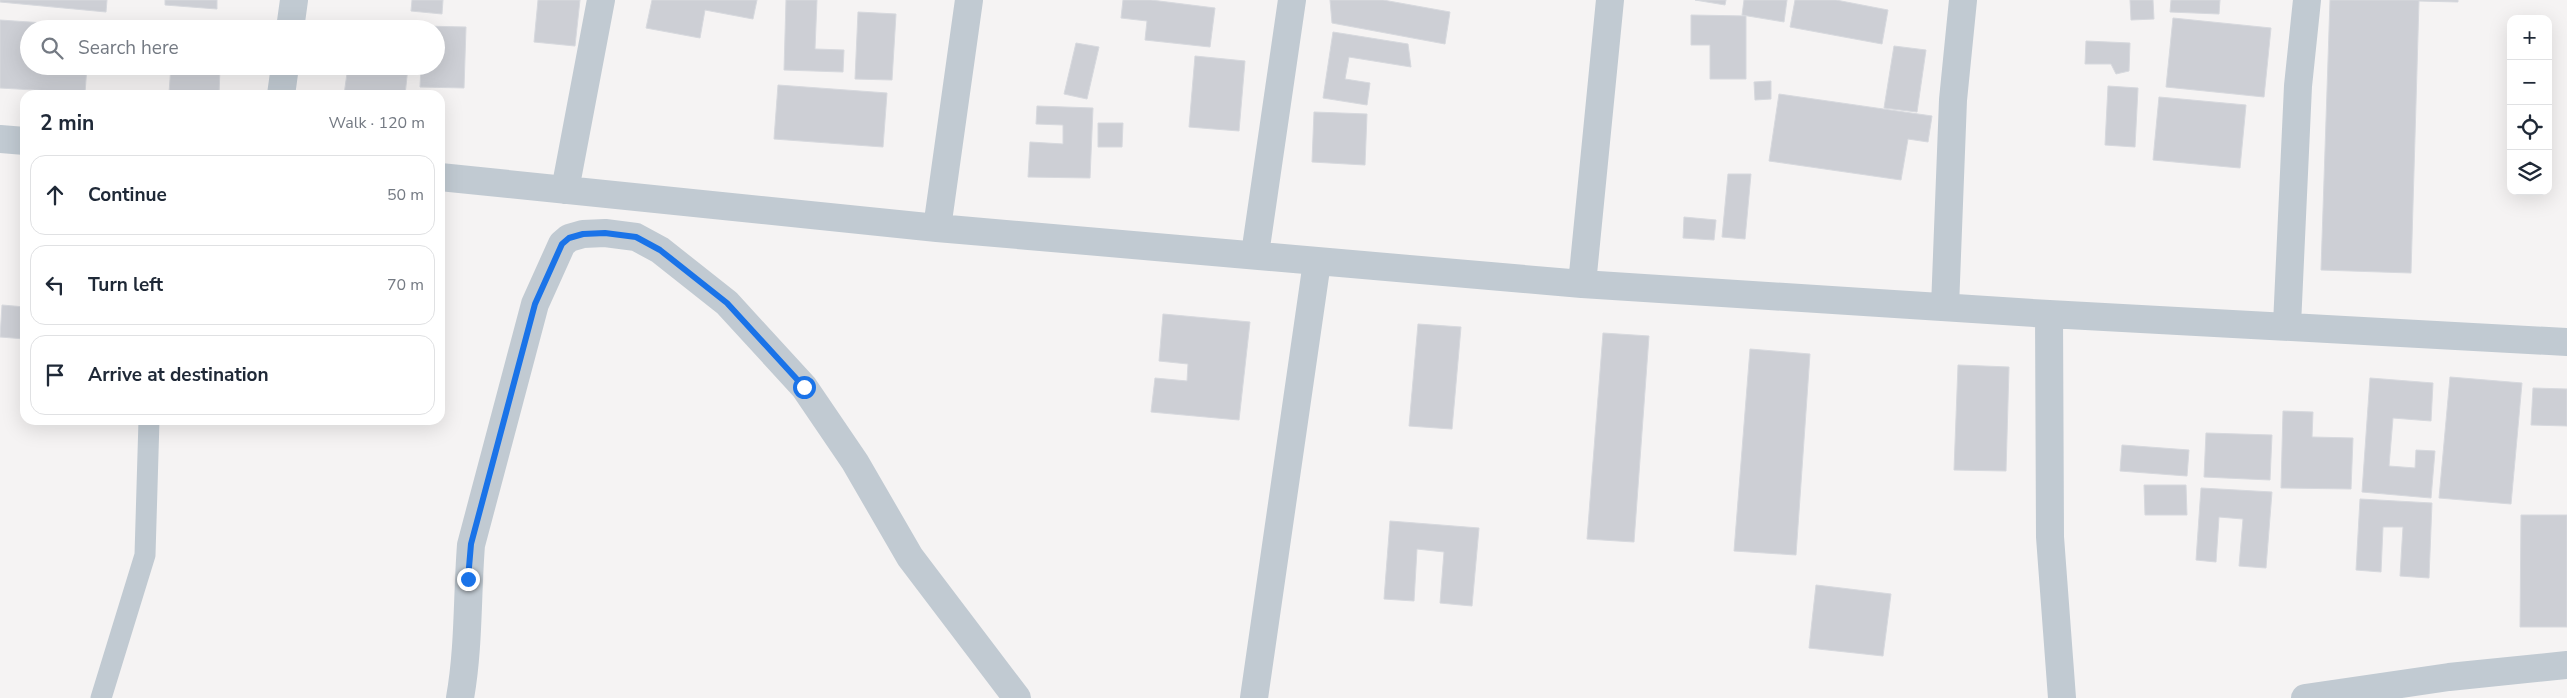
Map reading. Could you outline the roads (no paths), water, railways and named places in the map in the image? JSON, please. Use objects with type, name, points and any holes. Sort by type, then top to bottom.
[{"type":"street","points":[[291,20],[294,0]]},
{"type":"street","points":[[565,190],[601,0]]},
{"type":"street","points":[[937,228],[969,0]]},
{"type":"street","points":[[1255,254],[1292,0]]},
{"type":"street","points":[[1582,284],[1610,0]]},
{"type":"street","points":[[1946,307],[1953,100],[1963,0]]},
{"type":"street","points":[[2287,325],[2298,86],[2308,0]]},
{"type":"street","points":[[282,90],[284,75]]},
{"type":"street","points":[[0,139],[20,141]]},
{"type":"street","points":[[445,178],[937,228],[1255,254],[1317,262],[1582,284],[2049,314],[2287,325],[2567,342]]},
{"type":"street","points":[[460,698],[468,634],[468,579],[471,544],[535,304],[562,244],[569,238],[583,234],[605,233],[636,237],[660,250],[727,303],[804,387],[855,462],[910,556],[1017,698]]},
{"type":"street","points":[[1254,698],[1317,262]]},
{"type":"street","points":[[2049,314],[2050,537],[2062,698]]},
{"type":"street","points":[[2305,698],[2449,677],[2567,665]]},
{"type":"lane","points":[[101,698],[145,555],[149,425]]}]
